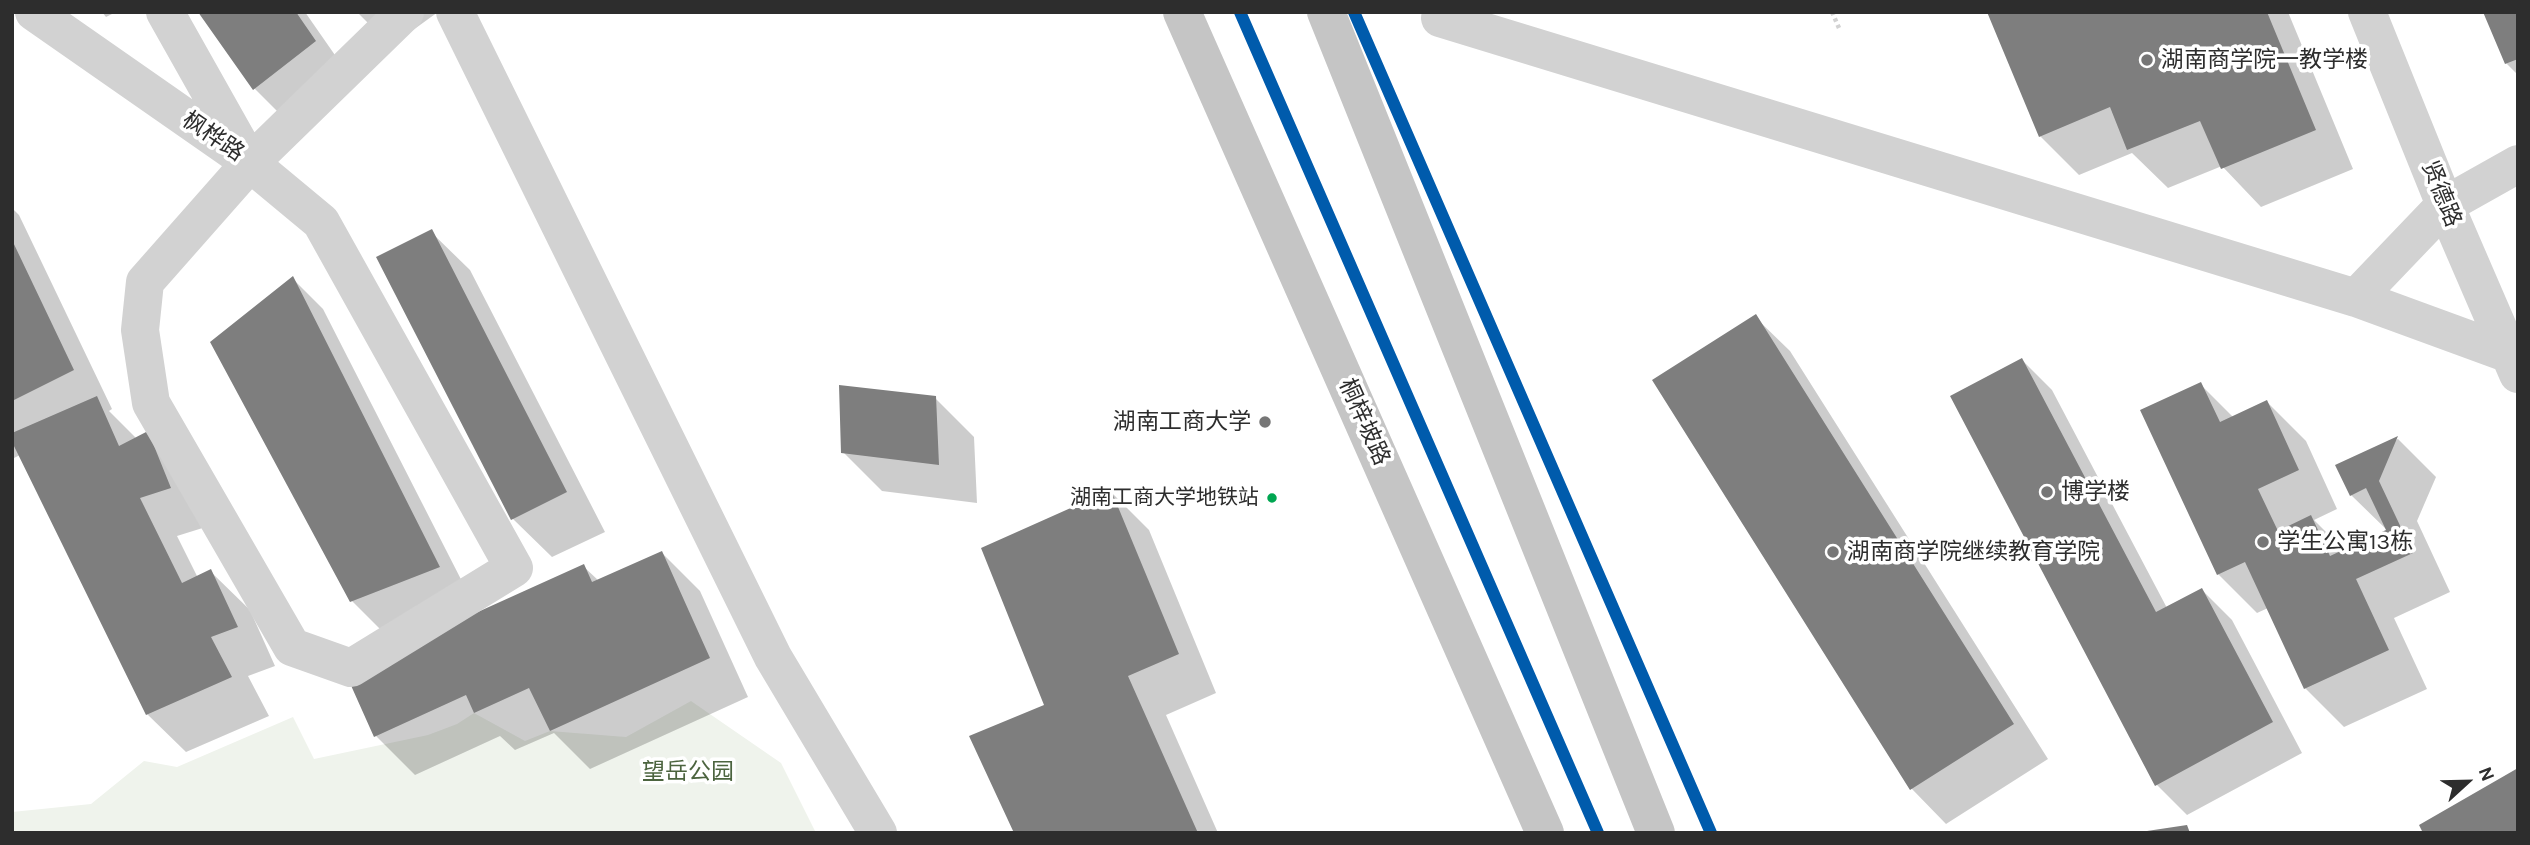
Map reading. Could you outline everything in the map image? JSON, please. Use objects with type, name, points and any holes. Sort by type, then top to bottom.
[{"type":"main road","name":"桐梓坡路","points":[[1182,12],[1545,833]]},
{"type":"main road","points":[[1326,12],[1656,833]]},
{"type":"street","name":"枫桦路","points":[[34,12],[250,163],[405,12]]},
{"type":"street","points":[[165,12],[250,163],[321,222],[514,568],[351,668],[292,647],[150,403],[140,330],[145,282],[250,163]]},
{"type":"street","points":[[455,12],[773,657],[878,833]]},
{"type":"street","name":"贤德路","points":[[2367,12],[2513,364]]},
{"type":"street","points":[[1440,18],[2356,298],[2513,364]]},
{"type":"street","points":[[2356,298],[2445,205],[2518,164]]},
{"type":"path","points":[[1832,12],[1839,28]]},
{"type":"green space","name":"望岳公园","points":[[691,701],[781,763],[816,833],[12,833],[12,812],[91,804],[144,761],[177,767],[293,717],[314,759],[428,735],[457,724],[474,713],[525,741],[550,731],[626,737]]},
{"type":"building","points":[[198,12],[296,12],[316,41],[253,90]]},
{"type":"building","name":"湖南商学院一教学楼","points":[[1987,12],[2267,12],[2316,130],[2221,169],[2200,121],[2127,150],[2110,107],[2039,137]]},
{"type":"building","points":[[2483,12],[2518,12],[2518,59],[2505,64]]},
{"type":"building","points":[[432,229],[567,492],[511,520],[376,257]]},
{"type":"building","points":[[12,240],[74,370],[12,401]]},
{"type":"building","points":[[293,276],[440,567],[350,602],[210,342]]},
{"type":"building","name":"湖南商学院继续教育学院","points":[[1756,314],[2014,724],[1910,790],[1652,380]]},
{"type":"building","name":"博学楼","points":[[2022,358],[2156,612],[2202,588],[2273,722],[2155,786],[1950,396]]},
{"type":"building","name":"学生公寓13栋","points":[[2201,382],[2220,422],[2267,400],[2299,470],[2258,489],[2278,531],[2311,515],[2330,556],[2386,530],[2366,488],[2350,496],[2335,465],[2398,436],[2379,481],[2413,553],[2356,579],[2389,650],[2304,689],[2245,562],[2217,575],[2140,410]]},
{"type":"building","points":[[839,385],[936,396],[939,465],[841,453]]},
{"type":"building","points":[[97,396],[119,446],[148,431],[171,488],[140,498],[182,583],[211,569],[238,627],[211,637],[232,677],[146,715],[12,442],[12,433]]},
{"type":"building","points":[[1111,490],[1179,654],[1128,676],[1198,833],[1014,833],[969,736],[1044,705],[981,548]]},
{"type":"building","points":[[662,551],[710,658],[550,731],[529,688],[474,713],[466,695],[374,737],[345,672],[584,564],[592,582]]},
{"type":"building","points":[[2518,768],[2518,833],[2423,833],[2419,825]]},
{"type":"building","points":[[2187,825],[2190,833],[2147,833],[2147,831]]},
{"type":"transit line","points":[[1240,12],[1598,833]]},
{"type":"transit line","points":[[1354,12],[1711,833]]},
{"type":"place","name":"湖南商学院一教学楼","points":[[2147,60]]},
{"type":"place","name":"湖南工商大学","points":[[1265,422]]},
{"type":"place","name":"博学楼","points":[[2047,492]]},
{"type":"place","name":"湖南工商大学地铁站","points":[[1272,498]]},
{"type":"place","name":"学生公寓13栋","points":[[2263,542]]},
{"type":"place","name":"湖南商学院继续教育学院","points":[[1833,552]]}]
